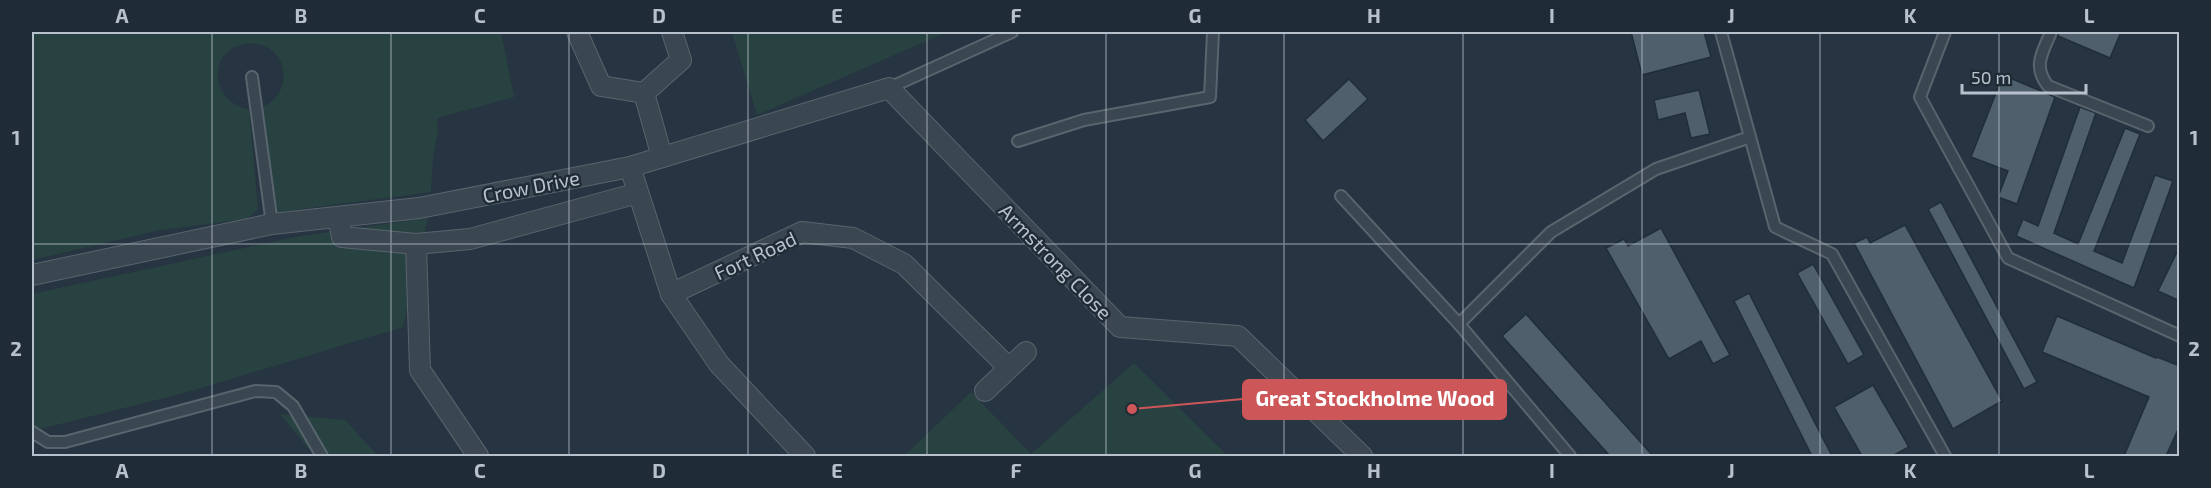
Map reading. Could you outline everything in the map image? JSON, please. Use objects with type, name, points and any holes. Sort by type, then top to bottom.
[{"type":"street","points":[[577,32],[601,86],[644,93]]},
{"type":"street","points":[[644,93],[681,60],[672,32]]},
{"type":"street","name":"Crow Drive","points":[[32,274],[272,225],[419,208],[630,167],[889,88]]},
{"type":"street","name":"Armstrong Close","points":[[889,88],[1120,327],[1238,336],[1362,456]]},
{"type":"street","points":[[644,93],[662,156]]},
{"type":"street","points":[[630,167],[671,294],[719,364],[805,456]]},
{"type":"street","points":[[338,217],[342,237],[416,244],[470,239],[638,193]]},
{"type":"street","name":"Fort Road","points":[[671,294],[802,232],[853,238],[904,264],[1009,368]]},
{"type":"street","points":[[416,244],[420,370],[478,456]]},
{"type":"street","points":[[984,391],[1026,352]]},
{"type":"lane","name":"Crow Drive","points":[[889,88],[1012,32]]},
{"type":"lane","points":[[1018,141],[1084,120],[1210,97],[1213,32]]},
{"type":"lane","points":[[1721,32],[1776,227],[1832,254],[1945,456]]},
{"type":"lane","points":[[1946,32],[1920,98],[2008,258],[2180,336]]},
{"type":"lane","points":[[2051,32],[2039,69],[2040,76],[2048,86],[2148,126]]},
{"type":"lane","points":[[252,77],[272,225]]},
{"type":"lane","points":[[1459,324],[1551,232],[1656,169],[1750,137]]},
{"type":"lane","points":[[1341,196],[1459,324],[1570,456]]},
{"type":"lane","points":[[32,432],[48,442],[65,442],[255,391],[276,392],[293,406],[322,456]]},
{"type":"green space","points":[[32,32],[501,32],[514,97],[437,118],[438,132],[433,156],[431,192],[278,212],[260,109],[273,100],[281,89],[284,78],[282,66],[278,56],[269,48],[258,44],[245,44],[233,48],[224,55],[219,65],[218,76],[220,86],[226,96],[236,105],[249,110],[258,209],[247,219],[160,230],[32,260]]},
{"type":"green space","points":[[732,32],[947,32],[757,115]]},
{"type":"green space","points":[[428,218],[403,327],[184,393],[32,431],[32,294],[295,237]]},
{"type":"green space","points":[[1134,363],[1228,456],[904,456],[971,392],[1031,454]]},
{"type":"green space","points":[[280,414],[345,420],[378,456],[315,456]]},
{"type":"building","points":[[1631,32],[1704,32],[1711,57],[1642,75]]},
{"type":"building","points":[[2058,32],[2121,32],[2110,58],[2058,36]]},
{"type":"building","points":[[2003,75],[2055,97],[2017,204],[1998,197],[2008,171],[1971,157]]},
{"type":"building","points":[[1349,79],[1368,99],[1323,141],[1305,120]]},
{"type":"building","points":[[1699,90],[1710,134],[1691,138],[1685,113],[1658,120],[1654,100]]},
{"type":"building","points":[[2080,107],[2096,113],[2054,233],[2078,244],[2125,128],[2140,134],[2094,251],[2122,263],[2155,175],[2173,181],[2134,288],[2016,236],[2023,219],[2038,226]]},
{"type":"building","points":[[1941,202],[2037,382],[2024,389],[1928,209]]},
{"type":"building","points":[[1905,225],[2002,401],[1953,429],[1854,243],[1867,237],[1870,243]]},
{"type":"building","points":[[1661,228],[1730,355],[1713,364],[1701,341],[1669,359],[1606,248],[1624,239],[1628,246]]},
{"type":"building","points":[[2180,246],[2180,301],[2158,291]]},
{"type":"building","points":[[1813,264],[1864,355],[1848,364],[1797,273]]},
{"type":"building","points":[[1749,293],[1832,456],[1812,456],[1734,301]]},
{"type":"building","points":[[1526,314],[1653,456],[1610,456],[1502,336]]},
{"type":"building","points":[[2057,316],[2180,366],[2180,425],[2166,456],[2124,456],[2149,397],[2042,352]]},
{"type":"building","points":[[1873,385],[1909,447],[1892,456],[1862,456],[1834,407]]},
{"type":"place","name":"Great Stockholme Wood","points":[[1132,409]]}]
